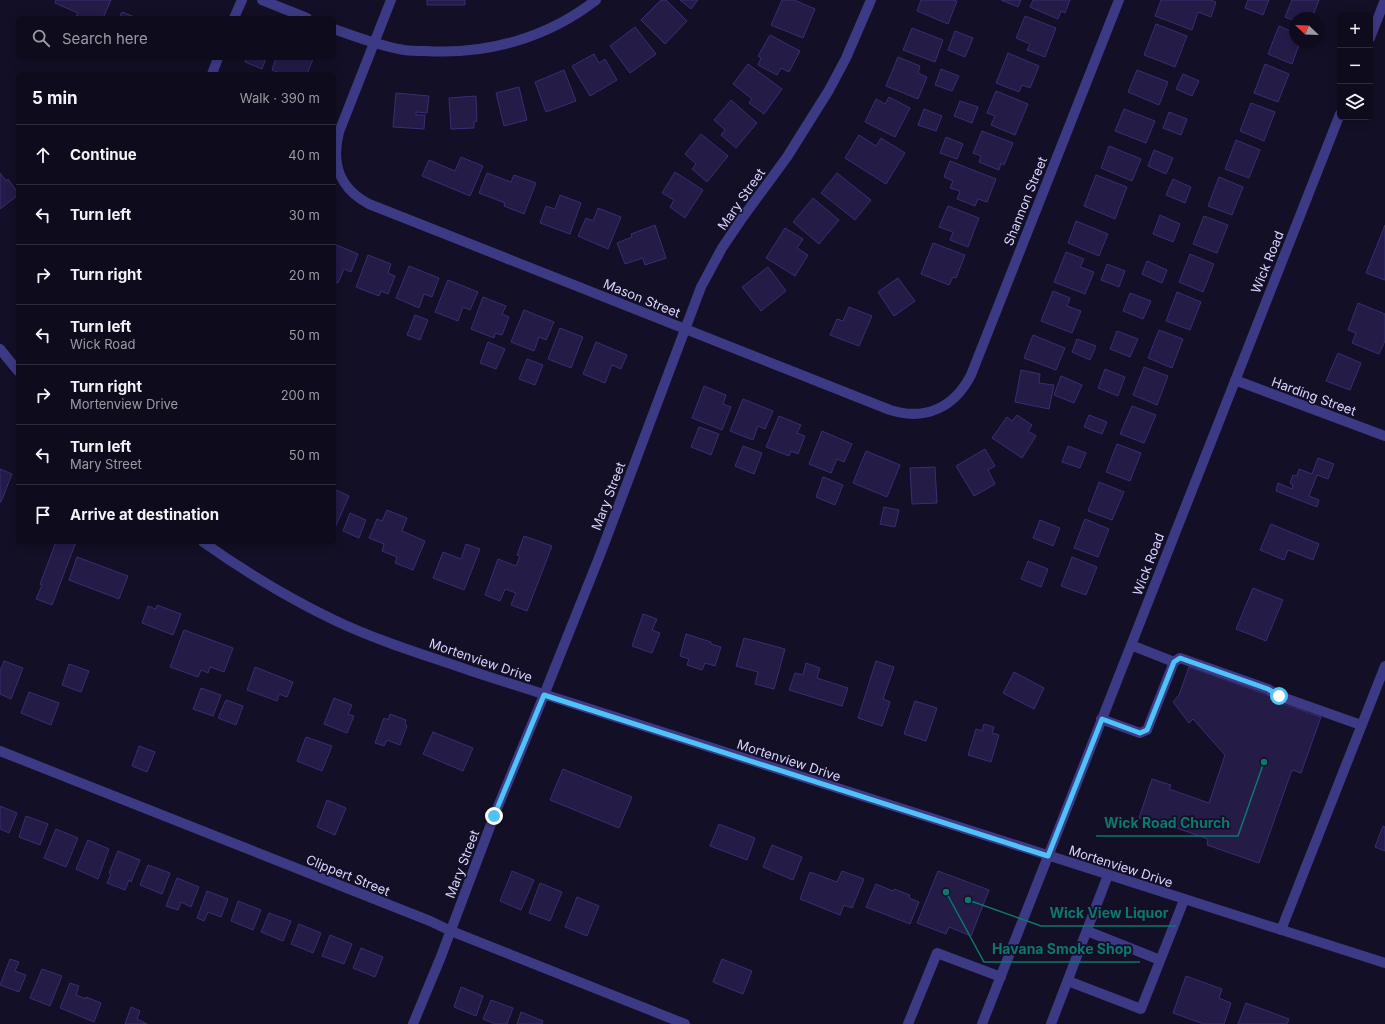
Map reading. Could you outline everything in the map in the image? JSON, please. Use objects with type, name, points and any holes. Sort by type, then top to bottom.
[{"type":"street","points":[[235,16],[242,0]]},
{"type":"street","points":[[262,0],[302,16]]},
{"type":"street","points":[[374,42],[391,0]]},
{"type":"street","points":[[336,30],[355,37],[404,50],[444,52],[482,50],[515,42],[550,29],[583,10],[596,0]]},
{"type":"street","name":"Mary Street","points":[[413,1024],[494,816],[600,554],[701,288],[722,248],[787,157],[829,90],[846,58],[871,0]]},
{"type":"street","name":"Shannon Street","points":[[945,405],[959,393],[971,375],[1119,0]]},
{"type":"street","points":[[1373,32],[1383,12],[1385,0]]},
{"type":"street","name":"Mason Street","points":[[336,146],[339,132],[374,42]]},
{"type":"street","points":[[213,72],[217,60]]},
{"type":"street","name":"Wick Road","points":[[982,1024],[1338,120]]},
{"type":"street","name":"Mason Street","points":[[336,160],[343,182],[352,192],[369,204],[895,412],[918,414],[932,411],[945,405]]},
{"type":"street","points":[[0,349],[16,369]]},
{"type":"street","name":"Harding Street","points":[[1235,380],[1385,436]]},
{"type":"street","name":"Mortenview Drive","points":[[206,544],[255,577],[289,597],[335,620],[407,648],[544,695],[1385,963]]},
{"type":"street","points":[[1131,645],[1174,662]]},
{"type":"street","points":[[1102,719],[1140,733],[1147,730],[1174,662],[1180,658],[1268,689],[1279,696],[1361,725]]},
{"type":"street","points":[[1280,930],[1385,666]]},
{"type":"street","name":"Clippert Street","points":[[0,751],[430,921],[450,931],[685,1024]]},
{"type":"street","points":[[1051,1024],[1108,875]]},
{"type":"street","points":[[1068,981],[1141,1010],[1184,900]]},
{"type":"street","points":[[1087,931],[1160,960]]},
{"type":"street","points":[[908,1024],[937,953],[1001,977]]},
{"type":"building","points":[[56,0],[111,0],[104,16],[76,16],[78,13],[55,3]]},
{"type":"building","points":[[427,0],[465,0],[465,5],[427,5]]},
{"type":"building","points":[[661,0],[666,0],[687,21],[665,44],[641,20]]},
{"type":"building","points":[[680,0],[698,0],[691,9]]},
{"type":"building","points":[[782,0],[794,0],[815,9],[803,38],[771,25]]},
{"type":"building","points":[[921,0],[957,1],[948,24],[917,11]]},
{"type":"building","points":[[1001,0],[1021,0],[1018,7]]},
{"type":"building","points":[[1033,0],[1070,0],[1065,13],[1061,11],[1058,19],[1030,7]]},
{"type":"building","points":[[1161,0],[1210,0],[1216,2],[1211,17],[1198,12],[1192,30],[1155,16]]},
{"type":"building","points":[[1248,0],[1269,0],[1263,15],[1245,8]]},
{"type":"building","points":[[1292,0],[1319,0],[1314,12],[1289,12],[1289,19],[1285,17]]},
{"type":"building","points":[[122,12],[132,16],[120,16]]},
{"type":"building","points":[[1025,16],[1056,28],[1045,57],[1027,50],[1030,44],[1016,38]]},
{"type":"building","points":[[1156,24],[1187,36],[1175,67],[1144,55]]},
{"type":"building","points":[[1279,26],[1289,30],[1289,48],[1298,48],[1292,64],[1268,54]]},
{"type":"building","points":[[635,27],[656,54],[630,73],[610,46]]},
{"type":"building","points":[[912,28],[943,40],[935,62],[903,50]]},
{"type":"building","points":[[955,31],[973,38],[965,57],[948,50]]},
{"type":"building","points":[[770,35],[800,51],[789,72],[781,68],[777,75],[758,65],[761,58],[758,56]]},
{"type":"building","points":[[1008,53],[1039,66],[1030,88],[1022,85],[1019,92],[996,83]]},
{"type":"building","points":[[594,54],[599,63],[605,59],[617,80],[590,96],[572,66]]},
{"type":"building","points":[[898,57],[920,66],[918,73],[927,77],[918,99],[886,86]]},
{"type":"building","points":[[246,60],[265,60],[262,69],[245,62]]},
{"type":"building","points":[[275,60],[313,60],[308,72],[277,72],[272,70]]},
{"type":"building","points":[[748,64],[782,89],[764,114],[749,103],[752,99],[733,84]]},
{"type":"building","points":[[1265,64],[1289,74],[1278,102],[1254,93]]},
{"type":"building","points":[[941,69],[959,76],[952,91],[935,85]]},
{"type":"building","points":[[564,70],[576,101],[546,112],[535,82]]},
{"type":"building","points":[[1137,70],[1168,82],[1159,105],[1128,92]]},
{"type":"building","points":[[1183,74],[1199,81],[1192,96],[1176,89]]},
{"type":"building","points":[[519,87],[527,120],[504,126],[496,93]]},
{"type":"building","points":[[996,91],[1028,104],[1015,135],[991,125],[995,116],[987,113]]},
{"type":"building","points":[[396,93],[429,96],[427,113],[416,112],[416,115],[425,115],[424,129],[393,127]]},
{"type":"building","points":[[476,96],[477,121],[474,122],[474,128],[451,129],[449,98]]},
{"type":"building","points":[[889,97],[910,108],[895,137],[865,122],[876,99],[885,104]]},
{"type":"building","points":[[731,100],[757,123],[736,148],[721,135],[725,130],[714,120]]},
{"type":"building","points":[[960,101],[978,107],[972,123],[954,116]]},
{"type":"building","points":[[1251,103],[1275,112],[1264,141],[1240,131]]},
{"type":"building","points":[[924,109],[942,116],[936,131],[918,125]]},
{"type":"building","points":[[1124,109],[1155,121],[1146,143],[1115,131]]},
{"type":"building","points":[[1169,112],[1187,119],[1181,135],[1163,128]]},
{"type":"building","points":[[982,131],[1013,143],[1004,165],[1001,163],[999,170],[979,162],[981,156],[973,153]]},
{"type":"building","points":[[701,134],[728,156],[707,182],[692,169],[696,164],[685,154]]},
{"type":"building","points":[[859,135],[876,146],[881,138],[905,153],[886,184],[845,158]]},
{"type":"building","points":[[946,137],[963,144],[957,159],[940,153]]},
{"type":"building","points":[[1236,140],[1260,150],[1249,178],[1225,169]]},
{"type":"building","points":[[1109,146],[1141,159],[1132,181],[1101,168]]},
{"type":"building","points":[[1154,150],[1173,158],[1166,174],[1148,166]]},
{"type":"building","points":[[461,157],[483,166],[470,196],[422,176],[429,160],[455,171]]},
{"type":"building","points":[[950,161],[996,179],[987,202],[978,199],[975,206],[957,199],[960,191],[950,188],[953,181],[944,177]]},
{"type":"building","points":[[675,172],[703,190],[685,218],[670,207],[674,200],[662,193]]},
{"type":"building","points":[[0,173],[6,181],[8,179],[16,190],[16,197],[0,209]]},
{"type":"building","points":[[487,173],[511,182],[514,175],[536,183],[524,214],[504,206],[505,203],[479,193]]},
{"type":"building","points":[[837,173],[871,200],[855,220],[821,193]]},
{"type":"building","points":[[1096,175],[1127,187],[1115,219],[1084,206]]},
{"type":"building","points":[[1219,177],[1243,187],[1232,215],[1208,206]]},
{"type":"building","points":[[1173,179],[1191,187],[1185,203],[1166,195]]},
{"type":"building","points":[[560,195],[581,203],[570,234],[540,223],[546,206],[555,209]]},
{"type":"building","points":[[813,198],[839,220],[819,244],[793,222]]},
{"type":"building","points":[[948,206],[979,218],[968,247],[950,240],[953,232],[939,227]]},
{"type":"building","points":[[598,208],[621,217],[608,249],[578,236],[586,218],[593,221]]},
{"type":"building","points":[[1160,215],[1180,224],[1173,242],[1153,234]]},
{"type":"building","points":[[1204,216],[1228,225],[1217,253],[1193,244]]},
{"type":"building","points":[[1076,221],[1108,234],[1099,256],[1068,243]]},
{"type":"building","points":[[655,225],[666,258],[645,265],[643,258],[625,264],[617,243],[632,237],[631,234]]},
{"type":"building","points":[[1385,225],[1385,280],[1366,273]]},
{"type":"building","points":[[785,228],[803,239],[797,248],[808,255],[795,276],[766,258]]},
{"type":"building","points":[[933,243],[965,255],[956,278],[953,277],[949,285],[921,274]]},
{"type":"building","points":[[336,245],[358,254],[351,272],[344,269],[338,283],[336,282]]},
{"type":"building","points":[[1066,252],[1084,259],[1080,267],[1094,272],[1085,294],[1054,282]]},
{"type":"building","points":[[1190,254],[1214,264],[1203,292],[1179,282]]},
{"type":"building","points":[[368,255],[391,264],[388,273],[395,276],[388,294],[381,291],[379,296],[356,287]]},
{"type":"building","points":[[1147,261],[1167,270],[1162,283],[1142,274]]},
{"type":"building","points":[[1107,264],[1125,271],[1119,287],[1101,280]]},
{"type":"building","points":[[409,266],[439,278],[432,297],[424,294],[419,308],[396,298]]},
{"type":"building","points":[[768,267],[786,291],[761,311],[742,287]]},
{"type":"building","points":[[898,278],[915,301],[894,316],[878,292]]},
{"type":"building","points":[[448,280],[478,292],[470,310],[463,307],[458,321],[435,312]]},
{"type":"building","points":[[1053,291],[1070,298],[1067,306],[1081,311],[1072,333],[1041,321]]},
{"type":"building","points":[[1177,292],[1201,302],[1190,330],[1166,321]]},
{"type":"building","points":[[1130,293],[1151,301],[1143,319],[1123,311]]},
{"type":"building","points":[[483,297],[506,306],[502,314],[509,317],[502,335],[495,333],[494,338],[471,329]]},
{"type":"building","points":[[1358,303],[1385,314],[1385,341],[1379,354],[1352,343],[1356,333],[1348,330]]},
{"type":"building","points":[[849,307],[872,316],[859,346],[830,335],[837,319],[843,321]]},
{"type":"building","points":[[524,310],[554,322],[546,340],[539,337],[534,351],[511,342]]},
{"type":"building","points":[[415,315],[428,320],[420,340],[407,335]]},
{"type":"building","points":[[560,328],[583,337],[571,368],[548,359]]},
{"type":"building","points":[[1159,330],[1183,339],[1172,368],[1148,358]]},
{"type":"building","points":[[1117,331],[1138,339],[1130,357],[1110,349]]},
{"type":"building","points":[[1033,335],[1065,348],[1056,370],[1024,358]]},
{"type":"building","points":[[1077,339],[1096,346],[1090,360],[1072,352]]},
{"type":"building","points":[[488,342],[505,349],[496,369],[480,363]]},
{"type":"building","points":[[596,342],[627,355],[621,369],[612,365],[605,383],[583,374]]},
{"type":"building","points":[[1338,353],[1361,363],[1350,390],[1326,381]]},
{"type":"building","points":[[527,359],[543,365],[535,385],[519,379]]},
{"type":"building","points":[[1144,367],[1168,376],[1157,405],[1133,395]]},
{"type":"building","points":[[1105,369],[1125,377],[1118,396],[1098,388]]},
{"type":"building","points":[[1021,370],[1040,374],[1039,383],[1054,385],[1049,409],[1015,402]]},
{"type":"building","points":[[1061,376],[1082,385],[1074,403],[1054,395]]},
{"type":"building","points":[[704,386],[726,395],[723,404],[731,407],[722,430],[692,418]]},
{"type":"building","points":[[743,399],[773,411],[765,429],[758,426],[753,440],[730,431]]},
{"type":"building","points":[[1132,406],[1156,415],[1144,443],[1120,434]]},
{"type":"building","points":[[1017,415],[1032,425],[1028,431],[1036,436],[1022,458],[992,438],[1007,417],[1012,421]]},
{"type":"building","points":[[1089,415],[1107,422],[1102,434],[1084,427]]},
{"type":"building","points":[[779,416],[801,425],[797,433],[805,436],[798,454],[791,451],[789,456],[766,447]]},
{"type":"building","points":[[699,427],[719,434],[711,455],[691,447]]},
{"type":"building","points":[[822,431],[852,444],[844,462],[837,459],[831,473],[809,464]]},
{"type":"building","points":[[1117,444],[1141,453],[1130,481],[1106,472]]},
{"type":"building","points":[[743,446],[762,453],[754,474],[735,466]]},
{"type":"building","points":[[1068,446],[1086,453],[1080,468],[1062,462]]},
{"type":"building","points":[[985,449],[995,466],[988,470],[995,484],[974,496],[956,466]]},
{"type":"building","points":[[866,451],[900,465],[887,497],[853,483]]},
{"type":"building","points":[[1318,458],[1334,464],[1328,479],[1317,475],[1309,496],[1319,500],[1317,507],[1276,491],[1278,483],[1292,489],[1293,485],[1290,483],[1293,475],[1297,476],[1299,469],[1312,474]]},
{"type":"building","points":[[935,467],[937,503],[912,504],[910,468]]},
{"type":"building","points":[[0,469],[12,474],[1,502],[0,502]]},
{"type":"building","points":[[823,477],[843,485],[835,505],[816,497]]},
{"type":"building","points":[[1099,482],[1124,492],[1112,520],[1088,511]]},
{"type":"building","points":[[336,490],[349,496],[336,525]]},
{"type":"building","points":[[884,507],[899,510],[895,527],[880,524]]},
{"type":"building","points":[[387,510],[407,518],[402,531],[425,541],[413,570],[395,563],[397,557],[382,551],[384,544],[369,538],[377,519],[382,521]]},
{"type":"building","points":[[350,513],[366,520],[359,538],[343,531]]},
{"type":"building","points":[[1085,519],[1109,529],[1098,557],[1074,548]]},
{"type":"building","points":[[1040,520],[1060,528],[1053,546],[1033,538]]},
{"type":"building","points":[[1271,524],[1319,544],[1313,560],[1288,550],[1284,560],[1260,550]]},
{"type":"building","points":[[524,536],[552,546],[527,611],[511,605],[516,593],[505,589],[500,601],[485,595],[498,559],[516,566],[520,556],[517,555]]},
{"type":"building","points":[[55,544],[75,544],[52,605],[36,599],[42,585],[40,584]]},
{"type":"building","points":[[466,544],[480,549],[464,590],[433,578],[443,552],[461,559]]},
{"type":"building","points":[[77,557],[128,576],[119,599],[69,580]]},
{"type":"building","points":[[1072,557],[1097,567],[1086,595],[1061,586]]},
{"type":"building","points":[[1028,561],[1048,569],[1041,587],[1021,579]]},
{"type":"building","points":[[1253,588],[1283,600],[1266,641],[1236,629]]},
{"type":"building","points":[[157,605],[181,614],[173,635],[142,623],[148,606],[156,609]]},
{"type":"building","points":[[643,614],[657,619],[652,630],[660,633],[652,653],[632,646]]},
{"type":"building","points":[[184,630],[233,648],[224,672],[210,667],[208,673],[201,670],[198,677],[170,667]]},
{"type":"building","points":[[686,634],[711,642],[711,644],[721,647],[715,666],[705,663],[702,670],[687,665],[689,659],[680,656]]},
{"type":"building","points":[[744,638],[785,649],[774,689],[755,684],[758,672],[736,666]]},
{"type":"building","points":[[4,661],[23,668],[11,699],[0,694],[0,671]]},
{"type":"building","points":[[876,661],[894,667],[883,699],[890,702],[882,726],[858,718]]},
{"type":"building","points":[[806,663],[820,668],[817,678],[848,688],[842,706],[789,690],[795,673],[803,675]]},
{"type":"building","points":[[69,664],[89,671],[81,692],[62,685]]},
{"type":"building","points":[[255,667],[293,682],[287,697],[279,694],[277,701],[247,690]]},
{"type":"building","points":[[1189,667],[1276,698],[1275,701],[1321,717],[1301,773],[1292,770],[1259,863],[1207,845],[1208,839],[1157,821],[1156,824],[1139,818],[1152,779],[1171,785],[1169,789],[1209,803],[1225,755],[1193,719],[1189,723],[1173,702],[1179,695]]},
{"type":"building","points":[[1014,672],[1044,688],[1034,709],[1003,693]]},
{"type":"building","points":[[201,688],[221,695],[213,716],[193,709]]},
{"type":"building","points":[[29,692],[59,703],[51,725],[21,713]]},
{"type":"building","points":[[334,698],[352,705],[348,714],[354,716],[347,733],[324,724]]},
{"type":"building","points":[[226,700],[243,706],[236,725],[218,718]]},
{"type":"building","points":[[915,701],[937,708],[926,741],[904,734]]},
{"type":"building","points":[[390,714],[406,720],[405,724],[407,726],[400,745],[387,740],[384,746],[375,743],[384,718],[388,720]]},
{"type":"building","points":[[984,724],[994,727],[992,733],[999,735],[991,762],[968,755],[976,729],[982,731]]},
{"type":"building","points":[[433,732],[473,748],[463,771],[423,754]]},
{"type":"building","points":[[306,737],[332,746],[322,771],[297,761]]},
{"type":"building","points":[[139,746],[155,752],[147,772],[132,766]]},
{"type":"building","points":[[563,769],[632,797],[619,828],[550,800]]},
{"type":"building","points":[[327,800],[346,808],[335,835],[317,827]]},
{"type":"building","points":[[0,806],[17,813],[9,833],[0,829]]},
{"type":"building","points":[[26,816],[48,824],[40,845],[19,837]]},
{"type":"building","points":[[719,824],[755,838],[747,860],[710,846]]},
{"type":"building","points":[[1383,826],[1385,827],[1385,851],[1375,847]]},
{"type":"building","points":[[56,829],[78,838],[66,867],[44,858]]},
{"type":"building","points":[[88,840],[109,849],[98,879],[76,869]]},
{"type":"building","points":[[772,845],[802,857],[793,880],[763,867]]},
{"type":"building","points":[[118,851],[140,860],[131,882],[129,880],[125,890],[107,883],[111,874],[109,873]]},
{"type":"building","points":[[148,865],[170,873],[162,894],[140,885]]},
{"type":"building","points":[[512,871],[534,880],[521,910],[500,901]]},
{"type":"building","points":[[842,871],[864,879],[852,908],[844,905],[840,915],[800,899],[810,872],[837,882]]},
{"type":"building","points":[[938,871],[989,890],[971,936],[949,927],[946,934],[917,923]]},
{"type":"building","points":[[177,878],[199,887],[191,907],[181,902],[178,910],[166,906]]},
{"type":"building","points":[[540,883],[562,892],[550,921],[529,913]]},
{"type":"building","points":[[876,884],[893,891],[894,889],[910,895],[909,898],[919,902],[910,924],[866,907]]},
{"type":"building","points":[[207,891],[228,899],[221,917],[208,912],[204,921],[197,918]]},
{"type":"building","points":[[577,897],[599,906],[587,936],[565,927]]},
{"type":"building","points":[[238,901],[261,910],[253,930],[231,921]]},
{"type":"building","points":[[269,913],[291,921],[283,941],[261,932]]},
{"type":"building","points":[[299,924],[321,933],[313,953],[291,944]]},
{"type":"building","points":[[330,935],[352,944],[344,964],[322,956]]},
{"type":"building","points":[[361,948],[383,957],[375,977],[353,968]]},
{"type":"building","points":[[10,959],[19,962],[15,971],[26,975],[19,992],[0,985]]},
{"type":"building","points":[[722,959],[752,971],[743,994],[713,982]]},
{"type":"building","points":[[42,969],[62,976],[50,1006],[30,998]]},
{"type":"building","points":[[1186,976],[1222,989],[1219,998],[1231,1003],[1224,1024],[1204,1024],[1173,1013]]},
{"type":"building","points":[[70,983],[79,986],[76,995],[101,1003],[94,1022],[60,1008]]},
{"type":"building","points":[[461,987],[483,996],[476,1016],[454,1007]]},
{"type":"building","points":[[491,1000],[513,1008],[507,1024],[495,1024],[483,1019]]},
{"type":"building","points":[[1246,1003],[1289,1019],[1287,1024],[1238,1024]]},
{"type":"building","points":[[131,1007],[140,1011],[137,1019],[147,1024],[125,1024]]},
{"type":"building","points":[[521,1012],[543,1021],[542,1024],[517,1024]]},
{"type":"place","name":"Wick Road Church","points":[[1264,762]]},
{"type":"place","name":"Havana Smoke Shop","points":[[946,892]]},
{"type":"place","name":"Wick View Liquor","points":[[968,900]]},
{"type":"route","points":[[494,816],[544,695],[1048,856],[1102,719],[1140,733],[1147,730],[1174,662],[1180,658],[1268,689],[1279,696]]}]
